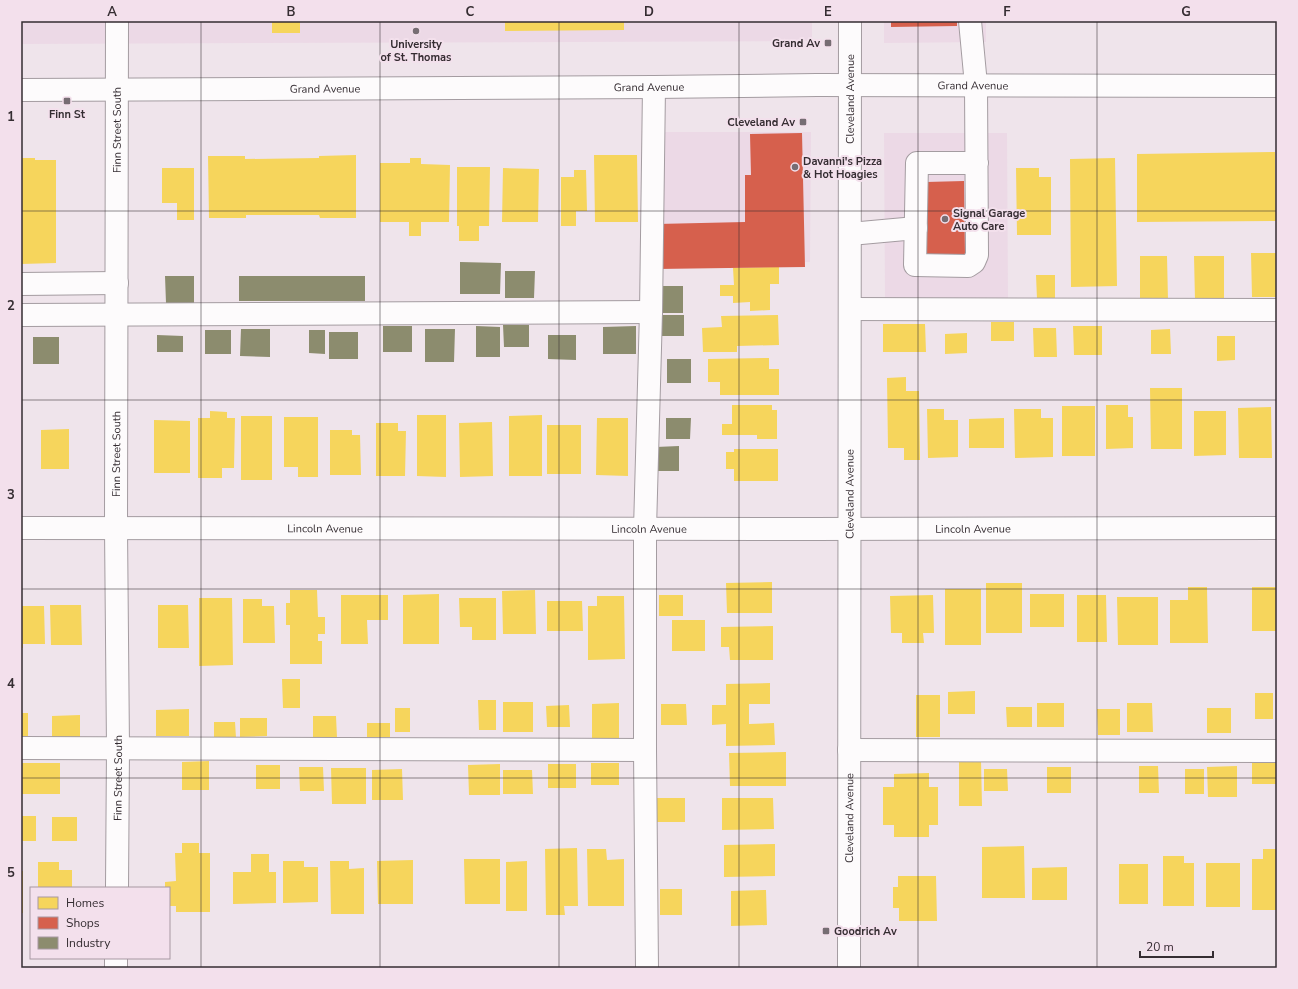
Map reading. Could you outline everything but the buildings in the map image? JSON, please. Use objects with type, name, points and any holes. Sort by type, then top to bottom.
[{"type":"street","name":"Finn Street South","points":[[117,21],[117,887]]},
{"type":"street","name":"Cleveland Avenue","points":[[849,968],[850,21]]},
{"type":"street","points":[[970,21],[976,85],[977,255],[974,262],[968,266],[915,265],[917,163],[976,162]]},
{"type":"street","name":"Grand Avenue","points":[[21,90],[116,88],[850,85],[1277,86]]},
{"type":"street","points":[[647,968],[644,750],[645,529],[651,312],[654,87]]},
{"type":"street","points":[[850,234],[916,228]]},
{"type":"street","points":[[21,284],[117,283]]},
{"type":"street","points":[[850,309],[1277,310]]},
{"type":"street","points":[[21,315],[651,312]]},
{"type":"street","name":"Lincoln Avenue","points":[[21,528],[1277,528]]},
{"type":"street","points":[[21,748],[644,750]]},
{"type":"street","points":[[849,750],[1277,751]]},
{"type":"shaded area","name":"University of St. Thomas","points":[[21,21],[812,21],[812,41],[21,44]]},
{"type":"shaded area","points":[[884,21],[986,21],[986,42],[884,43]]},
{"type":"shaded area","points":[[645,132],[811,132],[810,262],[647,265]]},
{"type":"shaded area","points":[[884,133],[1007,133],[1008,298],[885,298]]},
{"type":"place","name":"University of St. Thomas","points":[[416,31]]},
{"type":"place","name":"Grand Av","points":[[828,43]]},
{"type":"place","name":"Finn St","points":[[67,101]]},
{"type":"place","name":"Cleveland Av","points":[[803,122]]},
{"type":"place","name":"Davanni's Pizza & Hot Hoagies","points":[[795,167]]},
{"type":"place","name":"Signal Garage Auto Care","points":[[945,219]]},
{"type":"place","name":"Goodrich Av","points":[[826,931]]}]
